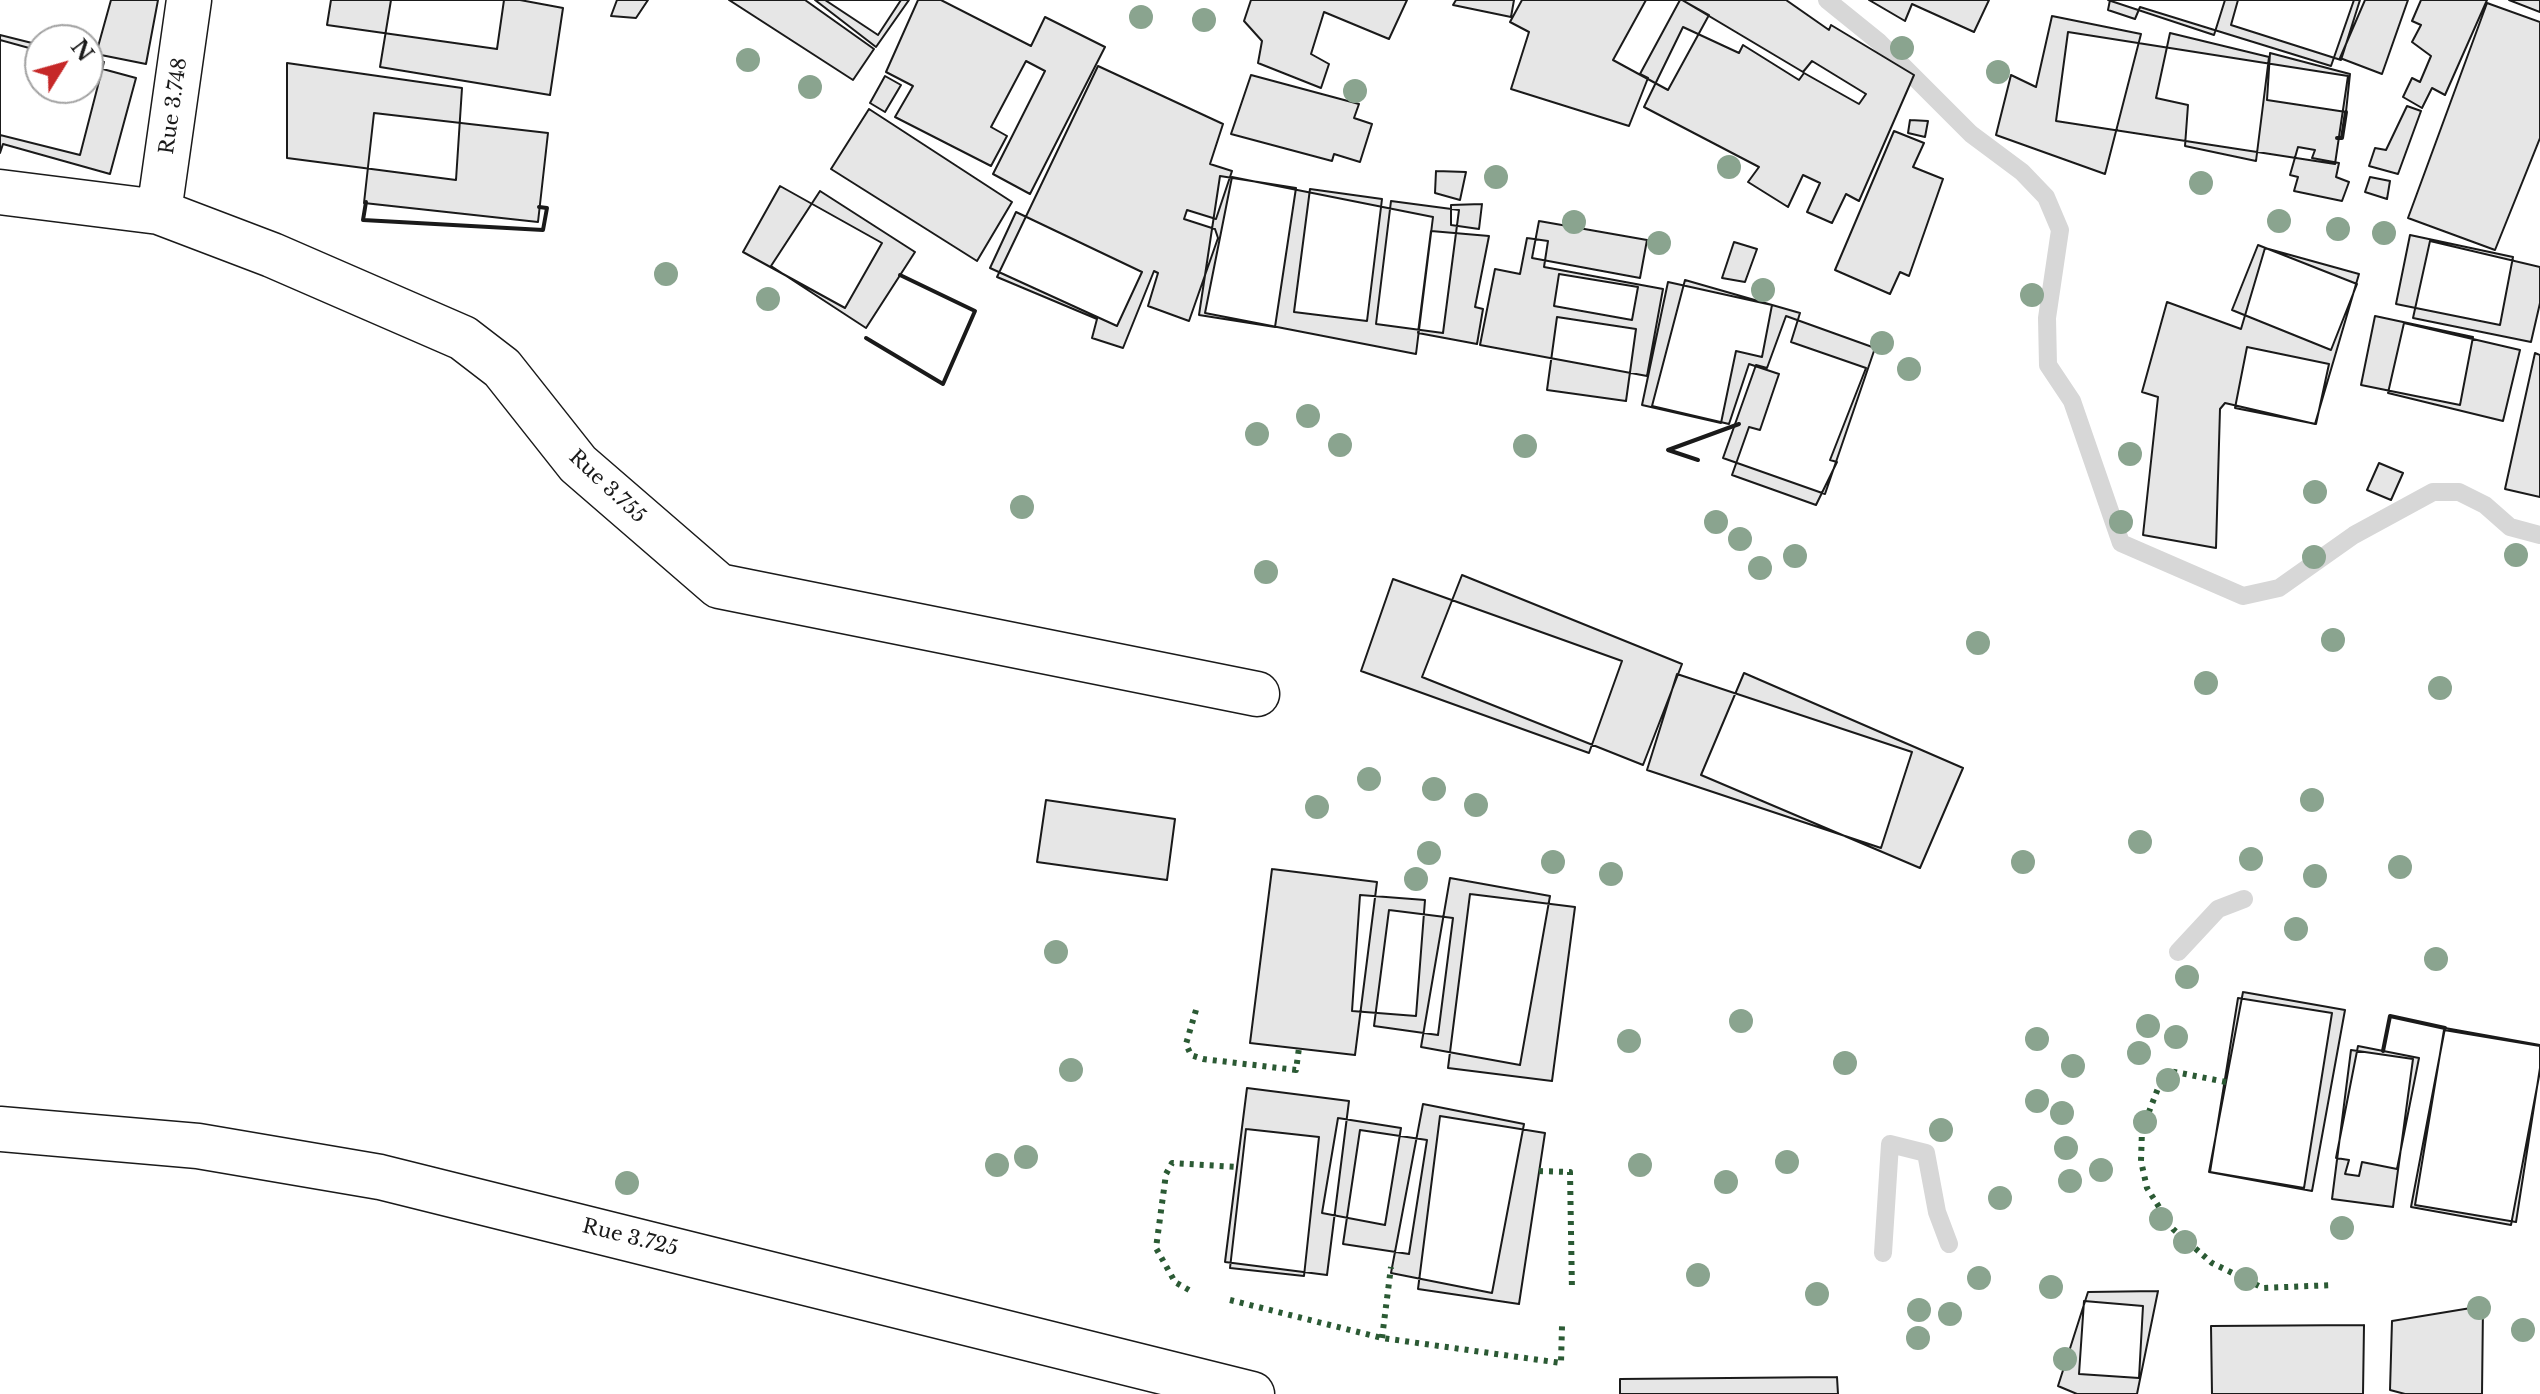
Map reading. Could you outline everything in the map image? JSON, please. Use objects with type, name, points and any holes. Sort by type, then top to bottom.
[{"type":"street","name":"Rue 3.748","points":[[159,212],[189,0]]},
{"type":"street","name":"Rue 3.755","points":[[0,192],[159,212],[272,255],[463,338],[502,368],[578,464],[719,586],[1257,694]]},
{"type":"street","name":"Rue 3.725","points":[[0,1129],[198,1146],[380,1177],[1252,1394]]},
{"type":"building","points":[[111,0],[158,0],[146,64],[104,56],[104,25]]},
{"type":"building","points":[[331,0],[504,0],[497,49],[327,25]]},
{"type":"building","points":[[391,0],[520,0],[563,8],[550,95],[380,67]]},
{"type":"building","points":[[617,0],[648,0],[636,18],[611,16]]},
{"type":"building","points":[[729,0],[805,0],[874,49],[853,80]]},
{"type":"building","points":[[815,0],[909,0],[876,47]]},
{"type":"building","points":[[825,0],[901,0],[878,35]]},
{"type":"building","points":[[918,0],[941,0],[1031,46],[1045,17],[1105,47],[1030,194],[993,174],[1045,71],[1026,61],[991,127],[1007,136],[991,166],[895,117],[913,86],[886,72]]},
{"type":"building","points":[[1251,0],[1407,0],[1389,39],[1324,12],[1311,54],[1329,64],[1321,88],[1258,63],[1262,41],[1244,21]]},
{"type":"building","points":[[1456,0],[1514,0],[1511,17],[1453,5]]},
{"type":"building","points":[[1522,0],[1680,0],[1640,74],[1648,78],[1629,126],[1511,89],[1529,32],[1510,22]]},
{"type":"building","points":[[1646,0],[1682,0],[1709,15],[1668,90],[1613,60]]},
{"type":"building","points":[[1682,0],[1786,0],[1829,30],[1831,25],[1914,75],[1859,201],[1846,194],[1832,223],[1807,212],[1820,183],[1803,175],[1788,207],[1748,182],[1759,167],[1644,107],[1683,27],[1739,53],[1743,45],[1799,80],[1804,73],[1859,104],[1866,94],[1812,61],[1803,72]]},
{"type":"building","points":[[1869,0],[1989,0],[1974,32],[1912,4],[1905,21]]},
{"type":"building","points":[[2108,0],[2225,0],[2214,35]]},
{"type":"building","points":[[2110,0],[2354,0],[2331,66],[2140,7],[2135,19],[2108,10]]},
{"type":"building","points":[[2238,0],[2360,0],[2341,60],[2231,25]]},
{"type":"building","points":[[2365,0],[2408,0],[2382,74],[2340,58]]},
{"type":"building","points":[[2421,0],[2487,0],[2445,95],[2432,88],[2422,108],[2403,97],[2412,78],[2420,82],[2431,56],[2412,42],[2421,25],[2412,21]]},
{"type":"building","points":[[2509,0],[2540,0],[2540,12]]},
{"type":"building","points":[[2487,3],[2540,22],[2540,138],[2495,250],[2408,218]]},
{"type":"building","points":[[2052,16],[2141,34],[2105,174],[1996,135],[2011,75],[2036,87]]},
{"type":"building","points":[[2068,32],[2348,76],[2335,164],[2056,121]]},
{"type":"building","points":[[2170,33],[2269,57],[2256,161],[2185,146],[2188,105],[2156,98]]},
{"type":"building","points":[[0,35],[24,41],[24,104],[93,104],[80,155],[0,135]]},
{"type":"building","points":[[0,40],[24,47],[24,104],[104,104],[104,69],[136,78],[110,174],[3,144],[0,153]]},
{"type":"building","points":[[2270,53],[2350,74],[2346,112],[2267,100]]},
{"type":"building","points":[[287,63],[462,88],[456,180],[287,158]]},
{"type":"building","points":[[1098,66],[1223,124],[1210,164],[1232,171],[1216,219],[1187,210],[1184,219],[1215,229],[1218,238],[1189,321],[1148,306],[1158,273],[1154,271],[1123,348],[1092,338],[1097,319],[997,277]]},
{"type":"building","points":[[1251,75],[1359,104],[1354,118],[1372,124],[1360,162],[1334,154],[1332,161],[1231,134]]},
{"type":"building","points":[[885,76],[901,85],[885,112],[870,103]]},
{"type":"building","points":[[2407,106],[2421,111],[2398,174],[2369,166],[2375,148],[2386,150]]},
{"type":"building","points":[[869,109],[1012,202],[977,261],[831,169]]},
{"type":"building","points":[[374,113],[548,133],[538,222],[364,203]]},
{"type":"building","points":[[1910,120],[1928,121],[1925,137],[1908,133]]},
{"type":"building","points":[[1894,131],[1924,143],[1913,167],[1943,179],[1909,276],[1900,272],[1890,294],[1835,270]]},
{"type":"building","points":[[2298,147],[2315,150],[2312,158],[2339,163],[2336,177],[2349,182],[2342,201],[2294,191],[2298,177],[2290,175]]},
{"type":"building","points":[[1436,171],[1466,172],[1460,200],[1435,193]]},
{"type":"building","points":[[1220,176],[1296,188],[1275,327],[1199,315]]},
{"type":"building","points":[[1232,177],[1433,217],[1416,354],[1205,313]]},
{"type":"building","points":[[2370,177],[2390,181],[2387,199],[2365,192]]},
{"type":"building","points":[[780,186],[882,243],[845,308],[743,252]]},
{"type":"building","points":[[1310,189],[1382,199],[1367,321],[1294,312]]},
{"type":"building","points":[[820,191],[915,252],[866,328],[771,266]]},
{"type":"building","points":[[1391,201],[1459,210],[1443,333],[1376,324]]},
{"type":"building","points":[[1482,204],[1479,229],[1451,225],[1451,205]]},
{"type":"building","points":[[1016,212],[1142,272],[1117,326],[990,268]]},
{"type":"building","points":[[1539,221],[1647,240],[1640,278],[1532,258]]},
{"type":"building","points":[[1431,231],[1489,236],[1475,307],[1483,309],[1477,344],[1418,333]]},
{"type":"building","points":[[2410,235],[2513,257],[2500,325],[2396,304]]},
{"type":"building","points":[[1527,238],[1548,241],[1544,267],[1663,289],[1647,376],[1480,345],[1495,269],[1520,274]]},
{"type":"building","points":[[2430,241],[2540,267],[2540,303],[2531,342],[2413,318]]},
{"type":"building","points":[[1734,242],[1757,249],[1745,282],[1722,278]]},
{"type":"building","points":[[2258,245],[2357,284],[2331,350],[2232,310]]},
{"type":"building","points":[[2265,248],[2359,274],[2315,424],[2225,403],[2220,409],[2216,548],[2143,535],[2158,397],[2142,392],[2167,302],[2241,329]]},
{"type":"building","points":[[1559,274],[1638,287],[1632,320],[1554,306]]},
{"type":"building","points":[[1685,280],[1800,313],[1791,342],[1866,368],[1830,460],[1837,462],[1816,505],[1732,475],[1749,427],[1760,430],[1779,374],[1749,364],[1729,424],[1652,406]]},
{"type":"building","points":[[1668,282],[1772,305],[1762,357],[1736,351],[1721,423],[1642,405]]},
{"type":"building","points":[[1786,316],[1875,348],[1825,494],[1723,458],[1756,365],[1767,368]]},
{"type":"building","points":[[2375,316],[2473,337],[2460,405],[2361,385]]},
{"type":"building","points":[[1557,317],[1636,329],[1626,401],[1547,390]]},
{"type":"building","points":[[2404,323],[2520,350],[2503,421],[2388,393]]},
{"type":"building","points":[[2247,347],[2329,364],[2316,424],[2235,408]]},
{"type":"building","points":[[2535,353],[2540,355],[2540,497],[2505,489]]},
{"type":"building","points":[[2379,463],[2403,473],[2391,500],[2367,490]]},
{"type":"building","points":[[1462,575],[1682,664],[1643,765],[1422,677]]},
{"type":"building","points":[[1393,579],[1622,661],[1589,753],[1361,671]]},
{"type":"building","points":[[1744,673],[1963,768],[1920,868],[1701,775]]},
{"type":"building","points":[[1677,674],[1912,752],[1881,848],[1647,770]]},
{"type":"building","points":[[1046,800],[1175,819],[1167,880],[1037,862]]},
{"type":"building","points":[[1272,869],[1377,882],[1355,1055],[1250,1043]]},
{"type":"building","points":[[1450,878],[1550,896],[1520,1065],[1421,1047]]},
{"type":"building","points":[[1470,894],[1575,907],[1552,1081],[1448,1068]]},
{"type":"building","points":[[1360,895],[1425,900],[1416,1016],[1352,1011]]},
{"type":"building","points":[[1389,910],[1453,918],[1438,1035],[1374,1026]]},
{"type":"building","points":[[2243,992],[2345,1010],[2312,1191],[2209,1172]]},
{"type":"building","points":[[2238,998],[2332,1013],[2304,1188],[2210,1172]]},
{"type":"building","points":[[2445,1028],[2540,1045],[2540,1071],[2511,1225],[2411,1207]]},
{"type":"building","points":[[2444,1030],[2540,1046],[2540,1068],[2516,1222],[2415,1205]]},
{"type":"building","points":[[2358,1046],[2419,1058],[2397,1169],[2362,1162],[2359,1176],[2345,1174],[2349,1160],[2336,1158]]},
{"type":"building","points":[[2351,1050],[2413,1059],[2393,1207],[2332,1199]]},
{"type":"building","points":[[1247,1088],[1349,1101],[1327,1275],[1225,1262]]},
{"type":"building","points":[[1423,1104],[1524,1124],[1492,1293],[1391,1273]]},
{"type":"building","points":[[1440,1116],[1545,1133],[1519,1304],[1418,1289]]},
{"type":"building","points":[[1338,1118],[1401,1128],[1385,1225],[1322,1213]]},
{"type":"building","points":[[1246,1129],[1319,1137],[1304,1276],[1230,1268]]},
{"type":"building","points":[[1360,1130],[1427,1140],[1409,1254],[1343,1244]]},
{"type":"building","points":[[2158,1291],[2137,1394],[2077,1394],[2058,1386],[2088,1292]]},
{"type":"building","points":[[2084,1301],[2143,1306],[2139,1378],[2079,1374]]},
{"type":"building","points":[[2483,1306],[2482,1394],[2405,1394],[2390,1390],[2392,1321]]},
{"type":"building","points":[[2364,1325],[2363,1394],[2212,1394],[2211,1326]]},
{"type":"building","points":[[1837,1377],[1838,1394],[1620,1394],[1620,1379]]},
{"type":"waterway","points":[[1827,0],[1879,42],[1971,134],[2022,172],[2046,197],[2060,230],[2047,318],[2048,365],[2072,401],[2121,543],[2243,596],[2279,588],[2354,535],[2433,492],[2459,492],[2485,505],[2510,527],[2540,535]]},
{"type":"waterway","points":[[2178,952],[2218,909],[2244,899]]},
{"type":"waterway","points":[[1883,1253],[1890,1144],[1926,1153],[1937,1212],[1949,1244]]},
{"type":"hedge","points":[[1196,1010],[1186,1044],[1191,1055],[1296,1070],[1299,1048]]},
{"type":"hedge","points":[[2226,1082],[2170,1071],[2160,1083],[2142,1130],[2141,1161],[2147,1188],[2173,1229],[2212,1263],[2263,1288],[2333,1285]]},
{"type":"hedge","points":[[1189,1290],[1175,1282],[1156,1248],[1166,1174],[1172,1163],[1237,1167]]},
{"type":"hedge","points":[[1539,1171],[1570,1172],[1572,1291]]},
{"type":"hedge","points":[[1382,1338],[1391,1267]]},
{"type":"hedge","points":[[1230,1300],[1382,1338],[1561,1363],[1562,1326]]},
{"type":"wall","points":[[2337,138],[2342,138],[2346,112]]},
{"type":"wall","points":[[366,202],[363,220],[543,230],[547,208],[539,207]]},
{"type":"wall","points":[[866,338],[943,384],[975,311],[900,275]]},
{"type":"wall","points":[[1698,460],[1668,450],[1739,424]]},
{"type":"wall","points":[[2383,1051],[2390,1016],[2445,1028]]}]
